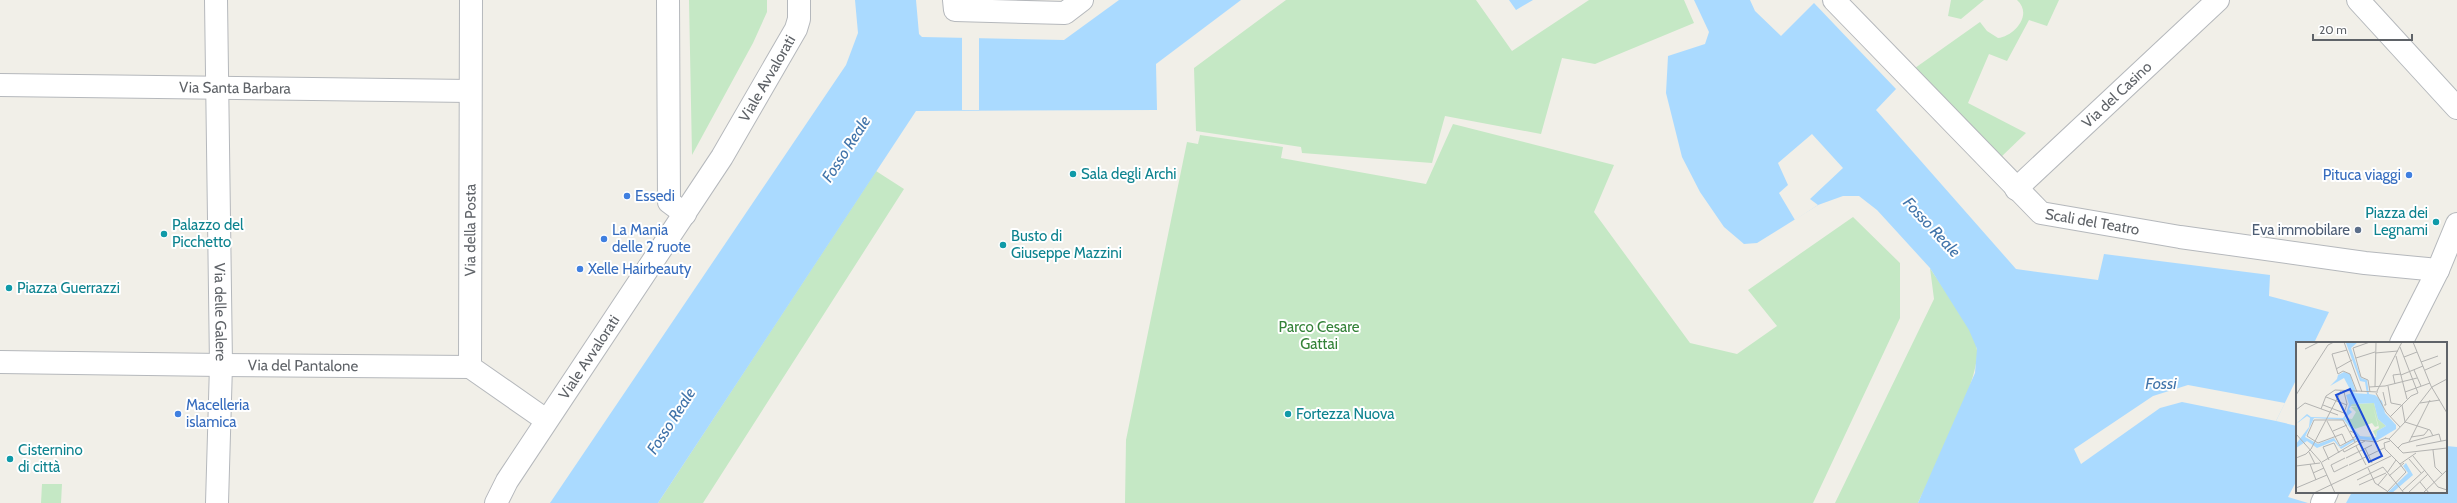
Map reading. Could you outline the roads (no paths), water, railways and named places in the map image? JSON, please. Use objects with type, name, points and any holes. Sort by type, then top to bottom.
[{"type":"street","name":"Via delle Galere","points":[[216,0],[219,88],[221,365],[217,503]]},
{"type":"street","name":"Via della Posta","points":[[470,367],[471,0]]},
{"type":"street","points":[[668,0],[670,202],[685,214]]},
{"type":"street","name":"Viale Avvalorati","points":[[496,503],[506,481],[685,214],[779,60],[796,29],[799,0]]},
{"type":"street","points":[[954,0],[956,10],[1065,14],[1082,0]]},
{"type":"street","name":"Scali del Teatro","points":[[1834,0],[2016,189],[2041,213],[2180,238],[2365,263],[2438,270]]},
{"type":"street","name":"Via del Casino","points":[[2016,189],[2218,0]]},
{"type":"street","points":[[2358,0],[2457,108]]},
{"type":"street","name":"Via Santa Barbara","points":[[0,85],[470,91]]},
{"type":"street","points":[[2402,342],[2438,270],[2457,224]]},
{"type":"street","points":[[2438,270],[2457,255]]},
{"type":"street","name":"Via del Pantalone","points":[[8,362],[470,367]]},
{"type":"street","points":[[470,367],[546,420]]},
{"type":"street","points":[[2322,503],[2327,493]]},
{"type":"water","name":"Fosso Reale","points":[[855,0],[916,0],[919,34],[922,37],[1064,40],[1119,0],[1241,0],[1156,64],[1157,110],[916,111],[658,503],[550,503],[846,65],[858,33]]},
{"type":"water","points":[[1509,0],[1533,0],[1516,10]]},
{"type":"water","name":"Fossi","points":[[1694,0],[1750,0],[1755,11],[1781,36],[1814,3],[1896,89],[1876,110],[2016,269],[2098,280],[2104,254],[2270,275],[2269,296],[2329,312],[2314,342],[2296,342],[2296,380],[2276,421],[2296,426],[2296,482],[2288,497],[2308,503],[1918,503],[1975,373],[1977,349],[1969,330],[1930,268],[1877,210],[1859,196],[1843,196],[1818,205],[1757,243],[1744,244],[1724,227],[1700,192],[1682,157],[1666,93],[1668,56],[1705,44],[1709,32]]},
{"type":"water","points":[[2447,446],[2457,447],[2457,503],[2346,503],[2351,493],[2447,493]]},
{"type":"place","name":"Sala degli Archi","points":[[1073,174]]},
{"type":"place","name":"Pituca viaggi","points":[[2409,175]]},
{"type":"place","name":"Essedi","points":[[627,196]]},
{"type":"place","name":"Piazza dei Legnami","points":[[2436,222]]},
{"type":"place","name":"Eva immobilare","points":[[2358,230]]},
{"type":"place","name":"Palazzo del Picchetto","points":[[164,234]]},
{"type":"place","name":"La Mania delle 2 ruote","points":[[604,239]]},
{"type":"place","name":"Busto di Giuseppe Mazzini","points":[[1003,245]]},
{"type":"place","name":"Xelle Hairbeauty","points":[[580,269]]},
{"type":"place","name":"Piazza Guerrazzi","points":[[9,288]]},
{"type":"place","name":"Macelleria islamica","points":[[178,414]]},
{"type":"place","name":"Fortezza Nuova","points":[[1288,414]]},
{"type":"place","name":"Cisternino di città","points":[[10,459]]},
{"type":"park label","name":"Parco Cesare Gattai","points":[[1319,336]]}]
